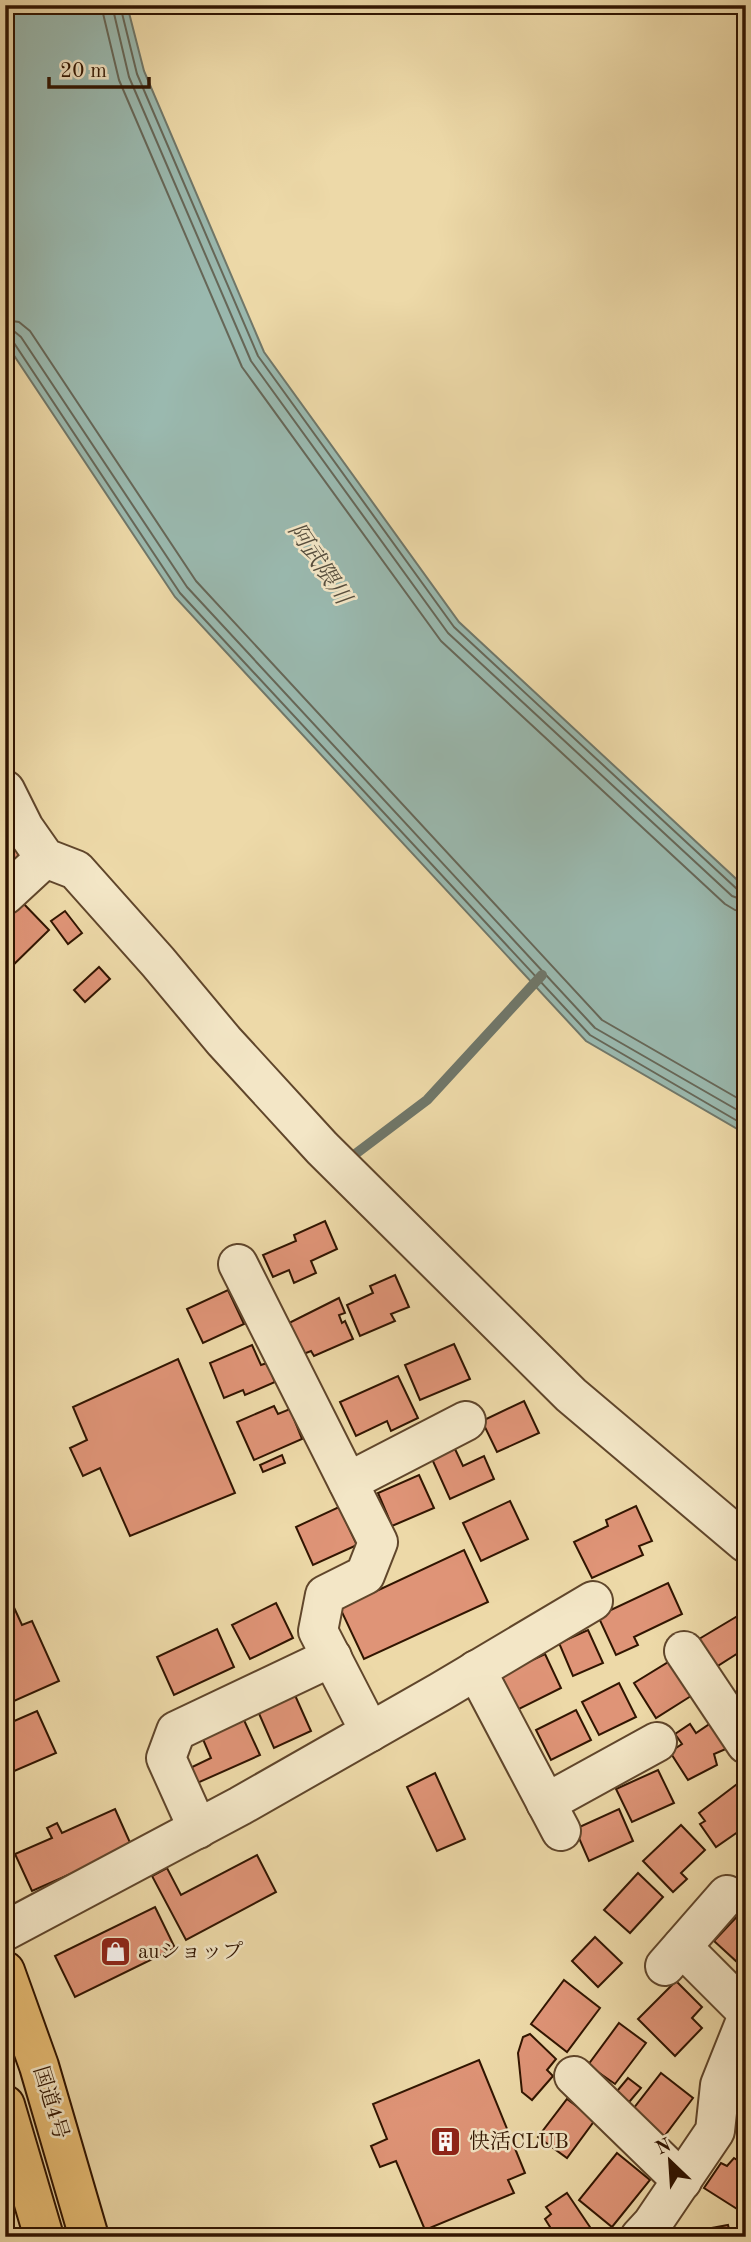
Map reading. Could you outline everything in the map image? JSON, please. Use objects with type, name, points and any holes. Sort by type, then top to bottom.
[{"type":"highway","name":"国道4号","points":[[5,1971],[39,2066],[89,2237]]},
{"type":"highway","name":"国道4号","points":[[5,2105],[44,2237]]},
{"type":"street","points":[[5,790],[24,828],[45,858],[76,870],[158,962],[223,1041],[322,1149],[571,1395],[746,1543]]},
{"type":"street","points":[[5,895],[45,858]]},
{"type":"street","points":[[238,1265],[378,1542],[365,1575],[325,1595],[318,1631],[370,1732]]},
{"type":"street","points":[[348,1482],[466,1421]]},
{"type":"street","points":[[5,1931],[198,1829],[593,1601]]},
{"type":"street","points":[[684,1651],[746,1744]]},
{"type":"street","points":[[198,1829],[166,1758],[176,1731],[332,1657]]},
{"type":"street","points":[[476,1670],[554,1817],[657,1742]]},
{"type":"street","points":[[727,1895],[674,1957],[746,2011]]},
{"type":"street","points":[[640,2237],[682,2181],[730,2135],[720,2085],[746,2020]]},
{"type":"street","points":[[574,2076],[682,2181]]},
{"type":"water","name":"阿武隈川","points":[[5,5],[127,5],[144,71],[264,352],[459,622],[746,888],[746,1134],[586,1041],[175,597],[5,342]]},
{"type":"building","points":[[5,826],[26,852],[5,868]]},
{"type":"building","points":[[21,901],[49,930],[5,973],[5,916]]},
{"type":"building","points":[[65,911],[82,933],[68,944],[51,921]]},
{"type":"building","points":[[99,967],[110,979],[85,1002],[74,990]]},
{"type":"building","points":[[325,1221],[337,1249],[311,1261],[316,1273],[294,1283],[289,1270],[273,1277],[263,1255],[296,1241],[294,1235]]},
{"type":"building","points":[[395,1275],[409,1307],[391,1314],[395,1321],[360,1336],[347,1305],[373,1293],[370,1286]]},
{"type":"building","points":[[228,1290],[244,1324],[203,1343],[187,1309]]},
{"type":"building","points":[[339,1298],[345,1313],[339,1315],[342,1323],[345,1321],[353,1339],[314,1356],[311,1351],[301,1355],[287,1324]]},
{"type":"building","points":[[454,1344],[470,1379],[420,1400],[405,1365]]},
{"type":"building","points":[[252,1345],[261,1365],[267,1363],[275,1382],[245,1395],[243,1390],[224,1398],[210,1363]]},
{"type":"building","points":[[178,1359],[235,1493],[130,1536],[100,1468],[83,1476],[70,1448],[87,1440],[73,1407]]},
{"type":"building","points":[[398,1376],[418,1418],[391,1431],[387,1421],[356,1436],[340,1402]]},
{"type":"building","points":[[524,1401],[539,1433],[497,1452],[482,1421]]},
{"type":"building","points":[[274,1406],[278,1414],[290,1409],[302,1439],[254,1460],[237,1422]]},
{"type":"building","points":[[455,1449],[463,1466],[484,1456],[494,1479],[450,1499],[432,1459]]},
{"type":"building","points":[[282,1455],[285,1463],[263,1472],[260,1465]]},
{"type":"building","points":[[419,1475],[434,1508],[392,1526],[378,1493]]},
{"type":"building","points":[[510,1501],[528,1539],[481,1561],[463,1523]]},
{"type":"building","points":[[636,1506],[652,1541],[639,1546],[643,1555],[592,1578],[574,1542],[608,1526],[606,1520]]},
{"type":"building","points":[[339,1507],[357,1545],[313,1565],[296,1527]]},
{"type":"building","points":[[464,1550],[488,1602],[364,1659],[340,1608]]},
{"type":"building","points":[[668,1583],[682,1614],[634,1637],[638,1645],[616,1655],[598,1616]]},
{"type":"building","points":[[11,1601],[22,1625],[32,1621],[59,1681],[5,1705],[5,1604]]},
{"type":"building","points":[[276,1603],[293,1638],[250,1659],[232,1625]]},
{"type":"building","points":[[746,1611],[746,1648],[716,1667],[699,1639]]},
{"type":"building","points":[[217,1629],[234,1667],[174,1695],[157,1657]]},
{"type":"building","points":[[588,1630],[603,1663],[573,1676],[559,1643]]},
{"type":"building","points":[[545,1654],[561,1688],[517,1710],[501,1675]]},
{"type":"building","points":[[670,1661],[691,1696],[656,1718],[634,1683]]},
{"type":"building","points":[[619,1683],[636,1717],[599,1735],[582,1702]]},
{"type":"building","points":[[746,1685],[746,1717],[731,1695]]},
{"type":"building","points":[[294,1693],[311,1731],[274,1748],[257,1709]]},
{"type":"building","points":[[576,1710],[591,1740],[551,1760],[536,1730]]},
{"type":"building","points":[[37,1711],[56,1753],[5,1775],[5,1725]]},
{"type":"building","points":[[243,1718],[260,1755],[195,1784],[188,1769],[211,1758],[202,1737]]},
{"type":"building","points":[[711,1723],[728,1748],[714,1754],[717,1765],[688,1780],[670,1752],[682,1744],[675,1734],[690,1724],[696,1733]]},
{"type":"building","points":[[658,1770],[674,1803],[632,1822],[616,1789]]},
{"type":"building","points":[[435,1773],[465,1839],[437,1851],[407,1787]]},
{"type":"building","points":[[741,1781],[746,1786],[746,1815],[741,1820],[745,1827],[716,1847],[700,1824],[705,1821],[699,1813]]},
{"type":"building","points":[[115,1809],[132,1847],[32,1891],[15,1854],[52,1838],[47,1828],[57,1823],[62,1833]]},
{"type":"building","points":[[619,1809],[633,1841],[589,1861],[575,1829]]},
{"type":"building","points":[[681,1825],[705,1850],[681,1873],[687,1879],[673,1892],[643,1861]]},
{"type":"building","points":[[257,1855],[276,1892],[186,1940],[152,1876],[167,1868],[181,1895]]},
{"type":"building","points":[[638,1873],[663,1897],[630,1933],[604,1910]]},
{"type":"building","name":"auショップ","points":[[155,1907],[175,1948],[75,1997],[55,1956]]},
{"type":"building","points":[[746,1907],[746,1953],[737,1962],[714,1941]]},
{"type":"building","points":[[595,1937],[622,1963],[598,1987],[572,1961]]},
{"type":"building","points":[[564,1980],[600,2008],[567,2052],[531,2024]]},
{"type":"building","points":[[676,1981],[702,2007],[692,2018],[702,2028],[675,2056],[638,2019]]},
{"type":"building","points":[[619,2023],[646,2043],[615,2084],[588,2065]]},
{"type":"building","points":[[530,2034],[556,2059],[547,2070],[553,2076],[532,2100],[522,2092],[518,2053],[523,2037]]},
{"type":"building","name":"快活CLUB","points":[[479,2060],[525,2173],[508,2180],[514,2193],[425,2230],[396,2161],[380,2167],[371,2146],[387,2139],[373,2104]]},
{"type":"building","points":[[661,2073],[693,2098],[663,2138],[630,2113]]},
{"type":"building","points":[[628,2078],[641,2088],[625,2107],[612,2097]]},
{"type":"building","points":[[567,2099],[595,2120],[567,2158],[538,2137]]},
{"type":"building","points":[[617,2153],[650,2180],[612,2227],[579,2200]]},
{"type":"building","points":[[734,2158],[746,2166],[745,2214],[704,2188],[721,2163],[727,2166]]},
{"type":"building","points":[[567,2193],[594,2233],[589,2237],[535,2237],[550,2227],[545,2219],[551,2214],[546,2207]]},
{"type":"building","points":[[728,2225],[731,2237],[668,2237],[669,2236]]},
{"type":"waterway","points":[[354,1155],[427,1100],[542,975]]},
{"type":"place","name":"auショップ","points":[[115,1952]]},
{"type":"place","name":"快活CLUB","points":[[446,2142]]}]
